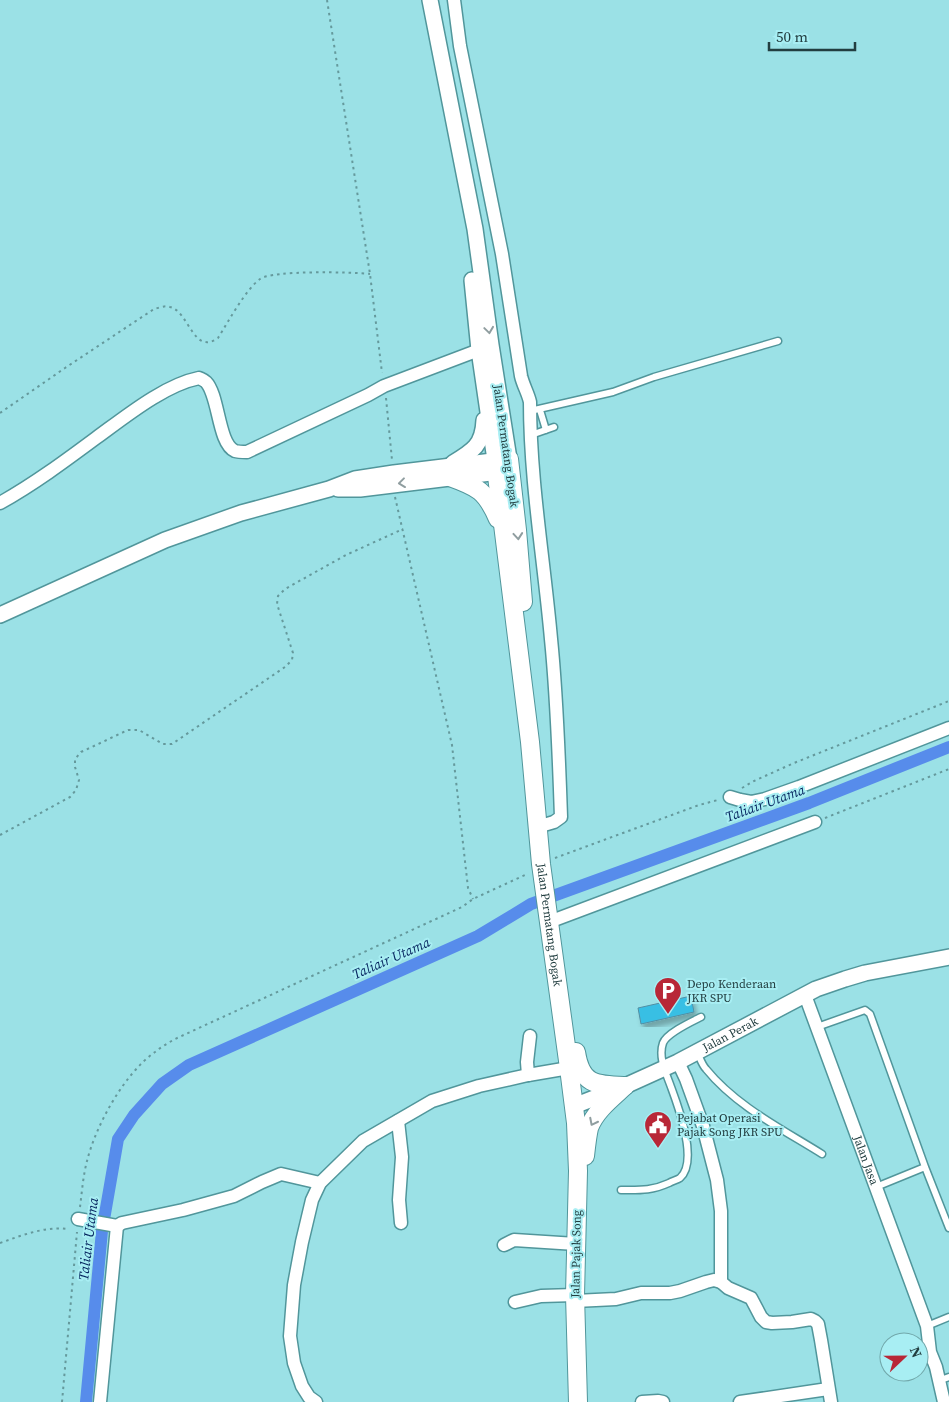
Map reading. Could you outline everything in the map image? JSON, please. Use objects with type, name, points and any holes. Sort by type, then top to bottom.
[{"type":"main road","name":"Jalan Permatang Bogak","points":[[503,465],[503,530],[530,742],[541,864],[574,1106]]},
{"type":"main road","name":"Jalan Permatang Bogak","points":[[503,465],[517,530],[528,654],[530,742]]},
{"type":"main road","points":[[449,472],[478,488],[485,495],[492,505],[503,530]]},
{"type":"main road","points":[[553,949],[560,962],[565,982],[577,1061],[582,1074],[601,1085],[625,1086]]},
{"type":"main road","points":[[578,1171],[585,1162],[589,1129],[594,1119],[600,1110],[625,1086]]},
{"type":"main road","name":"Jalan Pajak Song","points":[[574,1106],[578,1171],[575,1298],[578,1402]]},
{"type":"street","name":"Jalan Permatang Bogak","points":[[430,0],[474,229],[491,345],[503,465]]},
{"type":"street","points":[[454,0],[460,46],[502,254],[521,376],[530,402],[535,410],[531,435],[538,527],[551,639],[561,816],[554,822],[537,827]]},
{"type":"street","name":"Jalan Permatang Bogak","points":[[460,152],[479,350],[486,396],[503,465]]},
{"type":"street","points":[[0,503],[62,464],[132,412],[187,380],[199,378],[206,382],[212,393],[224,437],[235,451],[247,452],[384,386],[479,350]]},
{"type":"street","points":[[449,472],[481,440],[484,430],[486,396]]},
{"type":"street","points":[[0,616],[165,540],[241,513],[329,489],[356,479],[394,478],[503,465]]},
{"type":"street","points":[[730,796],[752,802],[765,799],[949,728]]},
{"type":"street","points":[[549,918],[815,822]]},
{"type":"street","name":"Jalan Perak","points":[[574,1106],[672,1065],[805,995],[845,978],[949,957]]},
{"type":"street","name":"Jalan Jasa","points":[[805,995],[927,1326],[930,1352],[936,1367],[944,1379],[944,1402]]},
{"type":"street","points":[[528,1075],[527,1062],[530,1036]]},
{"type":"street","points":[[672,1065],[686,1079],[709,1146],[721,1211],[721,1282]]},
{"type":"street","points":[[316,1402],[309,1397],[302,1386],[294,1363],[290,1336],[294,1285],[302,1242],[312,1200],[320,1183],[363,1141],[432,1101],[479,1086],[570,1068]]},
{"type":"street","points":[[398,1121],[402,1157],[399,1200],[401,1223]]},
{"type":"street","points":[[81,1220],[114,1226],[184,1210],[234,1196],[281,1174],[320,1183]]},
{"type":"street","points":[[100,1402],[114,1226]]},
{"type":"street","points":[[504,1245],[514,1240],[576,1244]]},
{"type":"street","points":[[515,1302],[541,1296],[616,1298],[641,1293],[670,1293],[714,1280],[751,1298],[766,1322],[815,1321],[818,1324],[830,1396],[740,1402]]},
{"type":"street","points":[[642,1402],[664,1402]]},
{"type":"lane","points":[[546,430],[535,410],[613,392],[654,377],[778,341]]},
{"type":"lane","points":[[531,435],[554,427]]},
{"type":"lane","points":[[817,1027],[865,1010],[870,1014],[925,1168],[949,1228]]},
{"type":"lane","points":[[621,1190],[653,1189],[680,1177],[684,1170],[688,1152],[686,1135],[676,1100],[672,1065],[661,1053],[664,1040],[701,1017]]},
{"type":"lane","points":[[697,1052],[705,1068],[729,1092],[748,1107],[822,1154]]},
{"type":"lane","points":[[876,1187],[925,1168]]},
{"type":"lane","points":[[927,1326],[949,1317]]},
{"type":"path","points":[[327,0],[370,274],[395,497],[452,745],[468,888],[473,899]]},
{"type":"path","points":[[0,413],[154,309],[165,306],[172,307],[181,315],[198,339],[206,343],[218,338],[250,288],[261,278],[269,275],[312,273],[351,272],[370,274]]},
{"type":"path","points":[[0,835],[70,797],[76,790],[79,780],[75,759],[81,752],[128,730],[139,730],[164,744],[172,744],[285,667],[292,660],[294,653],[277,604],[278,596],[285,589],[346,555],[403,529]]},
{"type":"path","points":[[81,1220],[87,1162],[100,1125],[117,1094],[135,1070],[154,1052],[175,1039],[462,907],[473,899],[524,876],[541,864],[574,850],[699,805],[730,796],[754,781],[777,770],[949,701]]},
{"type":"path","points":[[815,822],[949,769]]},
{"type":"path","points":[[0,1243],[57,1227],[77,1229],[62,1402]]},
{"type":"building","points":[[691,996],[694,1012],[641,1024],[638,1008]]},
{"type":"waterway","name":"Taliair Utama","points":[[86,1402],[102,1231],[118,1139],[134,1115],[162,1084],[189,1065],[478,936],[531,904],[809,803],[949,747]]},
{"type":"place","name":"Depo Kenderaan JKR SPU","points":[[668,1015]]},
{"type":"place","name":"Pejabat Operasi Pajak Song JKR SPU","points":[[658,1149]]}]
